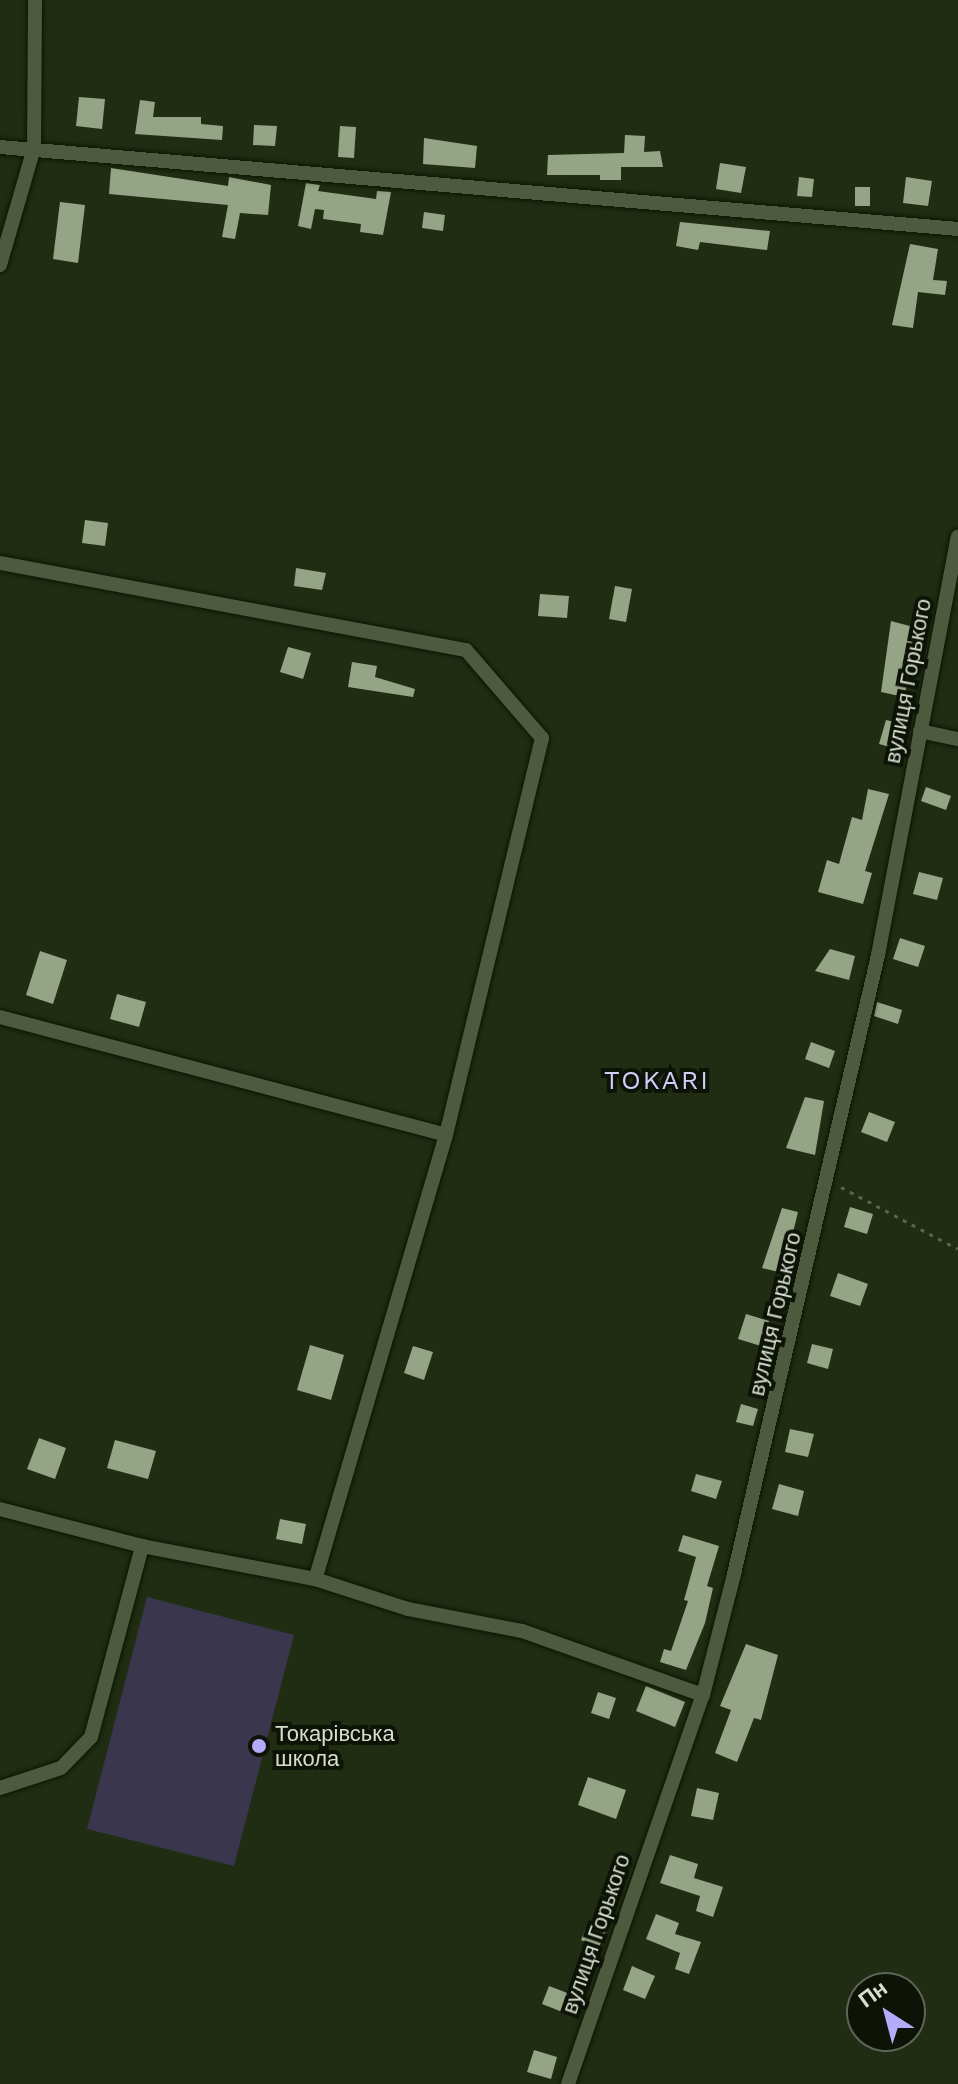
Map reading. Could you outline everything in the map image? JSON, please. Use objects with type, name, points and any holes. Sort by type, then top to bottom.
[{"type":"street","points":[[0,265],[34,148],[35,0]]},
{"type":"street","points":[[0,147],[958,229]]},
{"type":"street","name":"вулиця Горького","points":[[568,2084],[703,1695],[829,1180],[958,537]]},
{"type":"street","points":[[0,563],[466,650],[542,738],[446,1135],[315,1579]]},
{"type":"street","points":[[920,731],[958,739]]},
{"type":"street","points":[[0,1017],[446,1135]]},
{"type":"street","points":[[0,1509],[142,1546],[315,1579],[408,1609],[522,1631],[703,1695]]},
{"type":"street","points":[[0,1788],[61,1768],[91,1737],[142,1546]]},
{"type":"path","points":[[829,1180],[958,1249]]},
{"type":"shaded area","points":[[147,1597],[294,1635],[234,1866],[87,1829]]},
{"type":"building","points":[[79,97],[105,99],[102,129],[76,126]]},
{"type":"building","points":[[140,100],[155,102],[153,117],[201,117],[201,124],[223,126],[222,140],[135,134]]},
{"type":"building","points":[[254,125],[277,126],[275,146],[253,145]]},
{"type":"building","points":[[340,126],[356,127],[354,158],[338,157]]},
{"type":"building","points":[[625,135],[645,136],[644,152],[660,151],[663,167],[621,167],[621,180],[600,180],[600,175],[547,175],[548,155],[624,153]]},
{"type":"building","points":[[424,138],[477,146],[475,168],[423,164]]},
{"type":"building","points":[[720,163],[746,167],[741,193],[716,189]]},
{"type":"building","points":[[111,168],[228,186],[229,177],[271,185],[268,215],[240,213],[235,239],[222,237],[228,205],[109,194]]},
{"type":"building","points":[[799,177],[814,179],[812,197],[797,196]]},
{"type":"building","points":[[906,177],[932,181],[928,206],[903,203]]},
{"type":"building","points":[[306,183],[320,185],[318,191],[376,199],[377,191],[391,192],[383,235],[360,232],[361,224],[323,219],[324,210],[315,209],[311,229],[298,226]]},
{"type":"building","points":[[855,187],[870,187],[870,206],[855,206]]},
{"type":"building","points":[[60,202],[85,205],[78,263],[53,259]]},
{"type":"building","points":[[424,212],[445,215],[443,231],[422,228]]},
{"type":"building","points":[[680,222],[770,231],[767,250],[700,242],[698,250],[676,246]]},
{"type":"building","points":[[910,244],[938,249],[933,280],[947,281],[945,295],[918,292],[913,328],[892,325]]},
{"type":"building","points":[[85,520],[108,523],[105,546],[82,543]]},
{"type":"building","points":[[296,568],[326,573],[322,590],[294,586]]},
{"type":"building","points":[[615,586],[632,589],[626,622],[609,619]]},
{"type":"building","points":[[540,594],[569,596],[567,618],[538,616]]},
{"type":"building","points":[[891,621],[921,629],[904,697],[881,692]]},
{"type":"building","points":[[288,647],[311,653],[303,679],[280,672]]},
{"type":"building","points":[[352,662],[377,666],[375,677],[415,689],[413,697],[348,687]]},
{"type":"building","points":[[886,720],[903,724],[897,749],[879,744]]},
{"type":"building","points":[[926,787],[951,796],[946,810],[921,801]]},
{"type":"building","points":[[868,789],[889,794],[865,871],[872,873],[863,904],[818,892],[827,860],[839,864],[852,817],[862,820]]},
{"type":"building","points":[[919,872],[943,878],[937,900],[913,894]]},
{"type":"building","points":[[900,938],[925,946],[918,967],[893,959]]},
{"type":"building","points":[[830,949],[855,956],[849,980],[815,971]]},
{"type":"building","points":[[40,951],[67,960],[53,1004],[26,995]]},
{"type":"building","points":[[117,994],[146,1002],[139,1027],[110,1019]]},
{"type":"building","points":[[877,1002],[902,1010],[898,1024],[874,1016]]},
{"type":"building","points":[[811,1042],[835,1051],[829,1068],[805,1059]]},
{"type":"building","points":[[805,1097],[824,1101],[815,1155],[786,1148]]},
{"type":"building","points":[[869,1112],[895,1122],[887,1142],[861,1132]]},
{"type":"building","points":[[850,1207],[873,1214],[867,1234],[844,1227]]},
{"type":"building","points":[[782,1208],[798,1212],[783,1273],[762,1268]]},
{"type":"building","points":[[838,1273],[868,1284],[860,1306],[830,1296]]},
{"type":"building","points":[[746,1314],[769,1321],[761,1346],[738,1339]]},
{"type":"building","points":[[812,1344],[833,1349],[828,1369],[807,1363]]},
{"type":"building","points":[[310,1345],[344,1355],[331,1400],[297,1390]]},
{"type":"building","points":[[413,1346],[433,1352],[424,1380],[404,1373]]},
{"type":"building","points":[[741,1404],[758,1409],[753,1426],[736,1422]]},
{"type":"building","points":[[790,1429],[814,1434],[808,1457],[785,1452]]},
{"type":"building","points":[[39,1438],[66,1448],[55,1479],[27,1469]]},
{"type":"building","points":[[115,1440],[156,1451],[148,1479],[107,1468]]},
{"type":"building","points":[[696,1474],[722,1481],[716,1499],[691,1491]]},
{"type":"building","points":[[779,1484],[804,1491],[798,1516],[772,1509]]},
{"type":"building","points":[[280,1519],[306,1524],[302,1544],[276,1539]]},
{"type":"building","points":[[683,1535],[719,1546],[707,1586],[713,1588],[705,1623],[686,1670],[660,1662],[664,1649],[671,1651],[688,1601],[684,1600],[696,1557],[678,1551]]},
{"type":"building","points":[[746,1644],[778,1655],[761,1720],[754,1718],[737,1762],[715,1753],[731,1710],[720,1706]]},
{"type":"building","points":[[646,1686],[685,1702],[675,1727],[636,1711]]},
{"type":"building","points":[[598,1692],[616,1698],[609,1719],[591,1713]]},
{"type":"building","points":[[588,1777],[626,1790],[616,1819],[578,1805]]},
{"type":"building","points":[[697,1788],[719,1793],[713,1820],[691,1816]]},
{"type":"building","points":[[670,1855],[698,1864],[694,1878],[723,1887],[713,1917],[696,1911],[700,1896],[660,1883]]},
{"type":"building","points":[[656,1914],[679,1923],[675,1934],[701,1942],[689,1974],[675,1969],[680,1953],[646,1939]]},
{"type":"building","points":[[589,1921],[607,1928],[599,1947],[581,1940]]},
{"type":"building","points":[[632,1966],[655,1976],[645,1999],[623,1990]]},
{"type":"building","points":[[549,1986],[578,1997],[570,2015],[542,2004]]},
{"type":"building","points":[[534,2050],[557,2057],[551,2079],[527,2072]]},
{"type":"place","name":"Токарівська школа","points":[[259,1746]]},
{"type":"district","name":"TOKARI","points":[[657,1081]]}]
